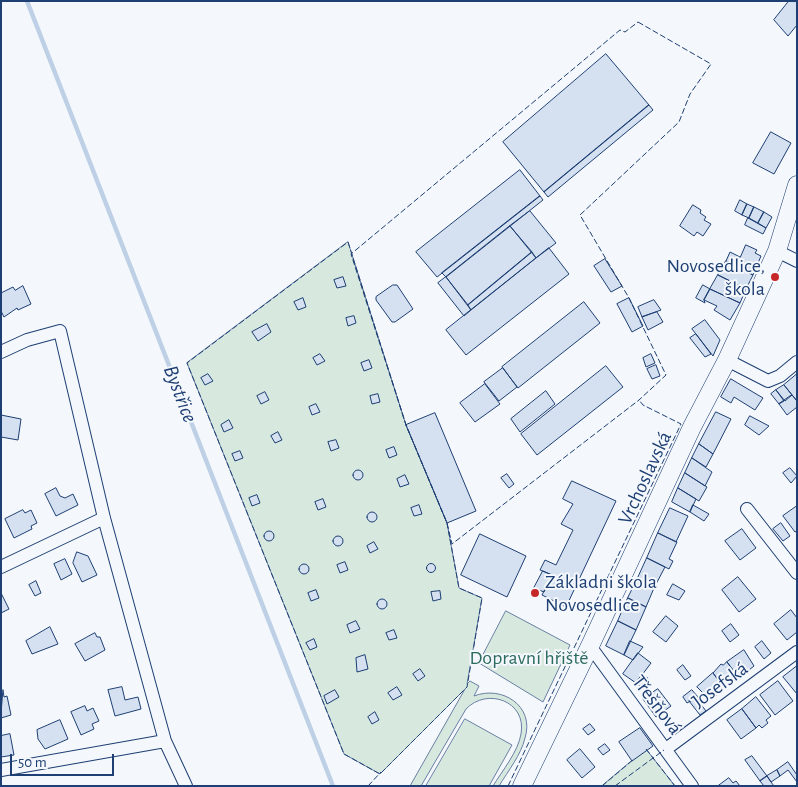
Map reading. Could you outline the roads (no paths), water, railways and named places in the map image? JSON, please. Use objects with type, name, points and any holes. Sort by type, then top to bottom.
[{"type":"street","name":"Vrchoslavská","points":[[522,786],[777,252],[797,185]]},
{"type":"street","points":[[777,252],[797,261]]},
{"type":"street","points":[[1,352],[27,340],[60,331],[104,518],[165,741],[186,786]]},
{"type":"street","points":[[727,360],[768,381],[780,376],[797,362]]},
{"type":"street","points":[[747,509],[793,558],[797,573]]},
{"type":"street","points":[[1,567],[104,518]]},
{"type":"street","name":"Třešňová","points":[[590,646],[692,786]]},
{"type":"street","name":"Josefská","points":[[666,749],[797,652]]},
{"type":"street","points":[[1,770],[165,741]]},
{"type":"waterway","name":"Bystřice","points":[[27,1],[333,786]]},
{"type":"place","name":"Novosedlice, škola","points":[[775,277]]},
{"type":"place","name":"Základni škola Novosedlice","points":[[535,593]]},
{"type":"park label","name":"Dopravní hřiště","points":[[529,658]]}]
